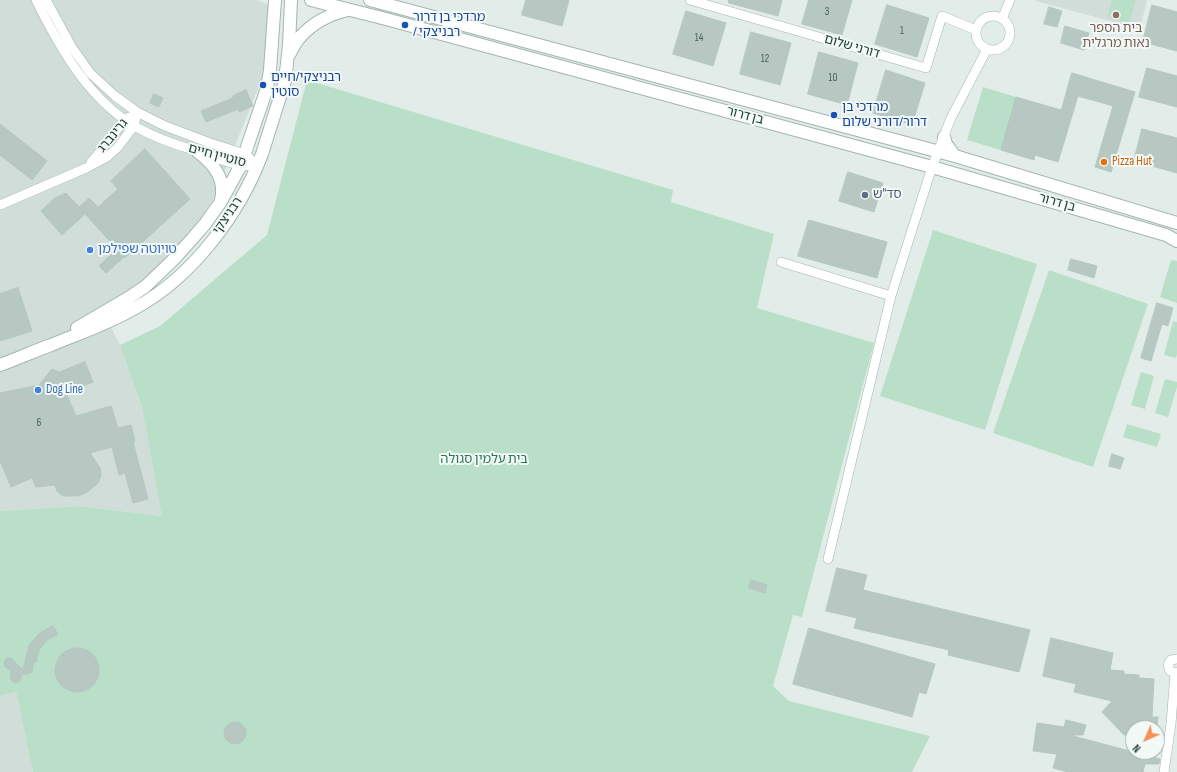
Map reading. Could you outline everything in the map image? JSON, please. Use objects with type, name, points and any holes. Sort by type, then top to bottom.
[{"type":"street","name":"סוטיין חיים","points":[[36,0],[63,51],[82,79],[111,108],[134,126],[155,136],[198,152],[243,160]]},
{"type":"street","name":"סוטיין חיים","points":[[46,0],[71,46],[90,73],[114,96],[137,112],[165,126],[210,143],[258,166]]},
{"type":"street","name":"רבניצקי","points":[[47,346],[146,286],[192,239],[220,203],[243,160],[268,88],[275,0]]},
{"type":"street","name":"רבניצקי","points":[[0,365],[108,322],[138,307],[152,298],[182,274],[202,252],[241,199],[258,166],[285,81],[292,0]]},
{"type":"street","name":"בן דרור","points":[[311,0],[932,167],[1166,235],[1177,241]]},
{"type":"street","name":"בן דרור","points":[[370,0],[955,156],[1177,223]]},
{"type":"street","name":"דורני שלום","points":[[690,0],[926,68],[942,16],[976,30]]},
{"type":"street","points":[[1002,19],[1010,0]]},
{"type":"street","points":[[287,58],[300,37],[312,26],[335,13],[349,10]]},
{"type":"street","points":[[992,16],[1002,19],[1009,28],[1009,38],[1007,43],[998,49],[993,50],[983,47],[977,39],[976,30],[978,25],[982,20],[992,16]]},
{"type":"street","points":[[828,558],[892,296],[911,233],[932,167],[951,118],[987,49]]},
{"type":"street","name":"גרינברג","points":[[86,168],[125,119],[137,112]]},
{"type":"street","name":"גרינברג","points":[[0,205],[86,168],[107,157],[117,148],[134,126],[137,112]]},
{"type":"street","points":[[944,137],[946,144],[955,156]]},
{"type":"street","points":[[198,152],[213,165],[222,183],[220,203]]},
{"type":"street","points":[[781,262],[892,296]]},
{"type":"street","points":[[1164,772],[1176,673],[1172,673],[1169,669],[1169,664],[1177,656]]},
{"type":"shaded area","points":[[0,0],[257,0],[269,5],[263,76],[214,198],[193,231],[159,269],[102,309],[120,345],[142,407],[163,516],[79,506],[0,511]]},
{"type":"shaded area","name":"בית הספר נאות מרגלית","points":[[1036,0],[1147,0],[1140,29]]},
{"type":"shaded area","points":[[16,692],[33,772],[0,772],[0,696]]},
{"type":"green space","points":[[1112,0],[1136,0],[1129,23],[1107,16]]},
{"type":"green space","name":"בית עלמין סגולה","points":[[307,80],[673,190],[671,202],[774,234],[757,308],[874,343],[802,617],[793,615],[773,686],[789,701],[930,736],[912,772],[33,772],[16,692],[0,696],[0,511],[79,506],[162,516],[142,407],[120,345],[160,326],[267,235]]},
{"type":"green space","points":[[983,87],[1049,107],[1034,160],[967,140]]},
{"type":"green space","points":[[933,230],[1037,264],[985,430],[880,396]]},
{"type":"green space","points":[[1171,260],[1177,261],[1177,303],[1160,297]]},
{"type":"green space","points":[[1049,270],[1148,304],[1093,467],[993,433]]},
{"type":"green space","points":[[1173,321],[1177,322],[1176,358],[1164,355]]},
{"type":"green space","points":[[1141,372],[1154,376],[1145,409],[1131,405]]},
{"type":"green space","points":[[1165,379],[1177,382],[1177,387],[1168,417],[1155,413]]},
{"type":"green space","points":[[1127,424],[1161,434],[1157,447],[1123,437]]},
{"type":"building","points":[[526,0],[569,0],[562,26],[522,15]]},
{"type":"building","points":[[729,0],[782,0],[778,16],[729,3]]},
{"type":"building","points":[[809,0],[852,0],[842,35],[802,24]]},
{"type":"building","points":[[887,5],[929,18],[917,57],[875,44]]},
{"type":"building","points":[[1152,5],[1177,12],[1177,51],[1143,42]]},
{"type":"building","points":[[1049,7],[1062,11],[1057,27],[1044,24]]},
{"type":"building","points":[[686,11],[726,23],[713,66],[673,54]]},
{"type":"building","points":[[1065,26],[1089,33],[1084,50],[1061,43]]},
{"type":"building","points":[[751,32],[791,43],[780,85],[740,74]]},
{"type":"building","points":[[819,52],[858,63],[847,105],[808,94]]},
{"type":"building","points":[[1147,68],[1177,76],[1177,107],[1139,97]]},
{"type":"building","points":[[886,70],[925,83],[912,125],[873,113]]},
{"type":"building","points":[[1072,73],[1135,92],[1111,172],[1095,167],[1113,106],[1078,96],[1058,162],[1035,155],[1034,160],[1001,150],[1016,97],[1061,110]]},
{"type":"building","points":[[246,90],[253,106],[239,112],[238,109],[206,122],[201,111],[233,98],[233,96]]},
{"type":"building","points":[[154,94],[163,98],[159,107],[150,103]]},
{"type":"building","points":[[0,124],[47,161],[32,180],[0,155]]},
{"type":"building","points":[[1142,129],[1177,138],[1177,173],[1134,161]]},
{"type":"building","points":[[145,149],[190,199],[125,258],[124,257],[106,273],[99,266],[117,249],[85,214],[62,235],[41,211],[55,198],[66,193],[79,207],[89,198],[98,207],[118,189],[111,181]]},
{"type":"building","points":[[848,172],[883,183],[874,212],[839,201]]},
{"type":"building","points":[[809,220],[887,242],[877,278],[798,256]]},
{"type":"building","points":[[1071,259],[1097,266],[1094,278],[1068,270]]},
{"type":"building","points":[[18,288],[32,331],[0,341],[0,294]]},
{"type":"building","points":[[1157,303],[1173,308],[1168,326],[1162,324],[1151,361],[1141,358]]},
{"type":"building","points":[[85,362],[93,382],[66,393],[76,416],[111,406],[118,428],[131,425],[135,441],[133,442],[148,499],[133,503],[125,473],[119,475],[112,447],[90,453],[100,468],[101,476],[98,483],[86,493],[78,496],[64,496],[57,491],[55,485],[36,487],[32,478],[11,487],[0,461],[0,393],[39,385],[52,369],[59,372]]},
{"type":"building","points":[[1112,454],[1124,458],[1120,469],[1109,466]]},
{"type":"building","points":[[837,568],[867,575],[863,590],[1030,630],[1019,672],[948,655],[949,650],[854,628],[857,618],[826,611]]},
{"type":"building","points":[[751,580],[767,585],[765,593],[749,588]]},
{"type":"building","points":[[53,626],[58,634],[47,640],[39,650],[32,672],[22,674],[20,681],[16,683],[13,682],[10,678],[11,671],[4,666],[5,660],[7,658],[11,658],[23,670],[29,645],[40,633]]},
{"type":"building","points":[[809,628],[935,664],[926,694],[919,692],[912,717],[793,684]]},
{"type":"building","points":[[1051,638],[1113,653],[1110,670],[1124,671],[1124,674],[1139,675],[1139,678],[1154,679],[1152,717],[1158,717],[1158,720],[1125,720],[1124,735],[1102,712],[1112,701],[1074,692],[1076,684],[1043,676]]},
{"type":"building","points":[[73,648],[81,648],[86,649],[93,654],[98,661],[98,679],[93,686],[86,691],[73,692],[65,689],[58,682],[55,674],[55,666],[58,658],[65,651]]},
{"type":"building","points":[[1066,720],[1086,725],[1083,735],[1073,736],[1125,750],[1125,760],[1160,760],[1159,764],[1145,764],[1143,772],[1068,772],[1053,768],[1057,754],[1033,751],[1037,723],[1064,727]]},
{"type":"building","points":[[231,722],[239,722],[246,729],[246,737],[239,744],[231,744],[224,737],[224,729]]},
{"type":"place","name":"בית הספר נאות מרגלית","points":[[1116,15]]},
{"type":"place","name":"מרדכי בן דרור / רבניצקי","points":[[405,25]]},
{"type":"place","name":"רבניצקי/חיים סוטין","points":[[263,85]]},
{"type":"place","name":"מרדכי בן דרור/דורני שלום","points":[[834,115]]},
{"type":"place","name":"Pizza Hut","points":[[1104,162]]},
{"type":"place","name":"סד\"ש","points":[[865,195]]},
{"type":"place","name":"טויוטה שפילמן","points":[[90,250]]},
{"type":"place","name":"Dog Line","points":[[38,390]]}]
